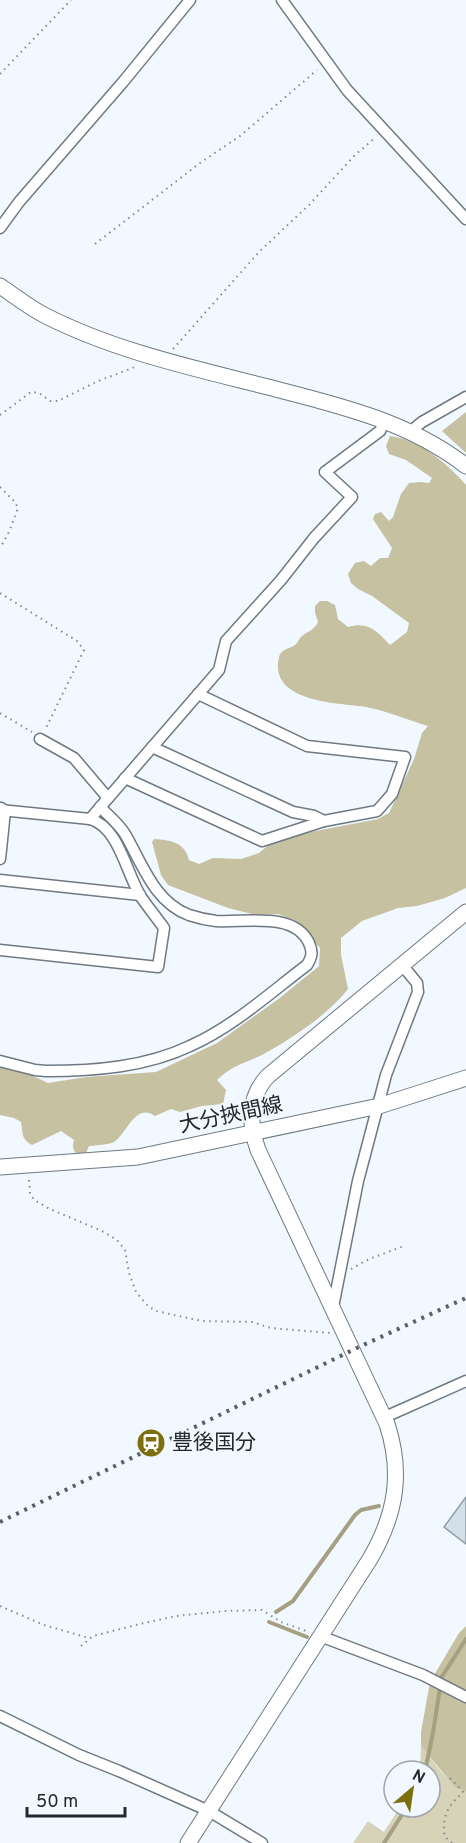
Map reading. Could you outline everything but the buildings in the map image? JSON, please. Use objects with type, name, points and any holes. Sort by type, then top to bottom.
[{"type":"street","points":[[0,228],[190,0]]},
{"type":"street","points":[[282,0],[300,21],[347,90],[466,219]]},
{"type":"street","points":[[0,286],[44,315],[101,340],[346,407],[385,420],[411,431],[466,466]]},
{"type":"street","points":[[411,431],[422,422],[466,397]]},
{"type":"street","points":[[90,819],[219,670],[226,641],[282,580],[314,538],[352,497],[325,472],[380,431],[385,420]]},
{"type":"street","points":[[125,778],[262,841],[324,821],[377,811],[392,794],[405,757],[306,746],[198,694]]},
{"type":"street","points":[[0,1061],[35,1070],[54,1071],[132,1065],[166,1056],[198,1042],[233,1020],[307,965],[312,952],[301,931],[290,925],[269,921],[205,919],[171,906],[158,891],[124,832],[74,758],[40,739]]},
{"type":"street","points":[[152,747],[293,812],[314,816],[324,821]]},
{"type":"street","points":[[0,859],[2,809],[100,821],[110,832],[140,895],[164,928],[158,967],[0,950]]},
{"type":"street","points":[[0,880],[140,895]]},
{"type":"street","points":[[188,1843],[374,1552],[391,1513],[395,1486],[394,1449],[385,1417],[261,1156],[253,1133],[253,1103],[263,1082],[466,912]]},
{"type":"street","points":[[333,1307],[358,1181],[386,1075],[418,992],[417,983],[402,965]]},
{"type":"street","name":"大分挾間線","points":[[0,1167],[138,1157],[379,1106],[466,1078]]},
{"type":"street","points":[[385,1417],[466,1381]]},
{"type":"street","points":[[320,1636],[404,1667],[466,1696]]},
{"type":"street","points":[[0,1716],[79,1755],[208,1811],[262,1843]]},
{"type":"path","points":[[0,74],[71,0]]},
{"type":"path","points":[[95,244],[200,163],[240,136],[326,62]]},
{"type":"path","points":[[157,357],[175,348],[259,252],[309,205],[355,155],[383,131]]},
{"type":"path","points":[[0,415],[31,392],[39,393],[50,401],[58,401],[136,366]]},
{"type":"path","points":[[0,487],[18,507],[9,532],[0,548]]},
{"type":"path","points":[[0,593],[77,640],[84,650],[40,739],[0,713]]},
{"type":"path","points":[[28,1166],[31,1197],[50,1209],[102,1231],[117,1240],[127,1255],[129,1273],[136,1293],[156,1311],[202,1322],[252,1322],[318,1334],[336,1332]]},
{"type":"path","points":[[340,1272],[354,1269],[369,1259],[404,1246]]},
{"type":"path","points":[[0,1606],[51,1627],[89,1638],[176,1616],[255,1609],[262,1610],[281,1622],[320,1636]]},
{"type":"path","points":[[81,1646],[89,1638]]},
{"type":"path","points":[[450,1778],[465,1794],[455,1799],[446,1812],[442,1826],[445,1838],[452,1843]]},
{"type":"shaded area","points":[[466,412],[466,453],[442,431]]},
{"type":"shaded area","points":[[390,436],[422,447],[466,485],[466,888],[445,898],[417,906],[398,908],[362,921],[341,938],[341,955],[348,989],[320,1017],[297,1034],[222,1075],[217,1080],[226,1090],[223,1104],[202,1106],[180,1112],[171,1109],[155,1116],[142,1113],[114,1142],[89,1146],[86,1153],[80,1156],[74,1150],[74,1140],[61,1131],[32,1145],[28,1143],[22,1133],[21,1122],[0,1115],[0,1067],[23,1071],[48,1083],[86,1077],[156,1072],[217,1043],[281,997],[319,966],[320,948],[296,921],[278,914],[256,915],[228,908],[168,885],[161,875],[152,842],[154,839],[176,843],[184,849],[189,860],[199,864],[213,858],[241,859],[259,853],[271,843],[300,834],[378,819],[389,813],[414,759],[422,733],[428,726],[366,707],[308,698],[284,684],[278,672],[279,657],[282,652],[294,646],[318,622],[315,606],[320,601],[327,601],[335,605],[338,619],[348,627],[361,625],[372,628],[390,645],[407,632],[409,623],[372,596],[358,589],[351,583],[348,574],[355,563],[364,561],[371,566],[380,558],[388,558],[392,548],[373,519],[375,514],[381,512],[389,521],[393,517],[401,494],[409,483],[429,483],[432,478],[406,460],[389,454],[386,446]]},
{"type":"shaded area","points":[[466,1626],[466,1792],[454,1786],[442,1771],[442,1759],[432,1759],[421,1746],[421,1732],[430,1682],[459,1633]]},
{"type":"shaded area","points":[[421,1746],[431,1759],[420,1759]]},
{"type":"shaded area","points":[[442,1772],[466,1792],[466,1843],[353,1843],[368,1821],[384,1832],[392,1819],[442,1819]]},
{"type":"waterway","points":[[276,1612],[293,1601],[355,1515],[361,1510],[379,1506]]},
{"type":"waterway","points":[[269,1622],[307,1637]]},
{"type":"waterway","points":[[441,1678],[466,1639]]},
{"type":"waterway","points":[[428,1759],[440,1688],[437,1687]]},
{"type":"waterway","points":[[384,1843],[399,1819]]},
{"type":"railway","points":[[0,1522],[361,1346],[466,1298]]},
{"type":"place","name":"豊後国分","points":[[151,1443]]}]
